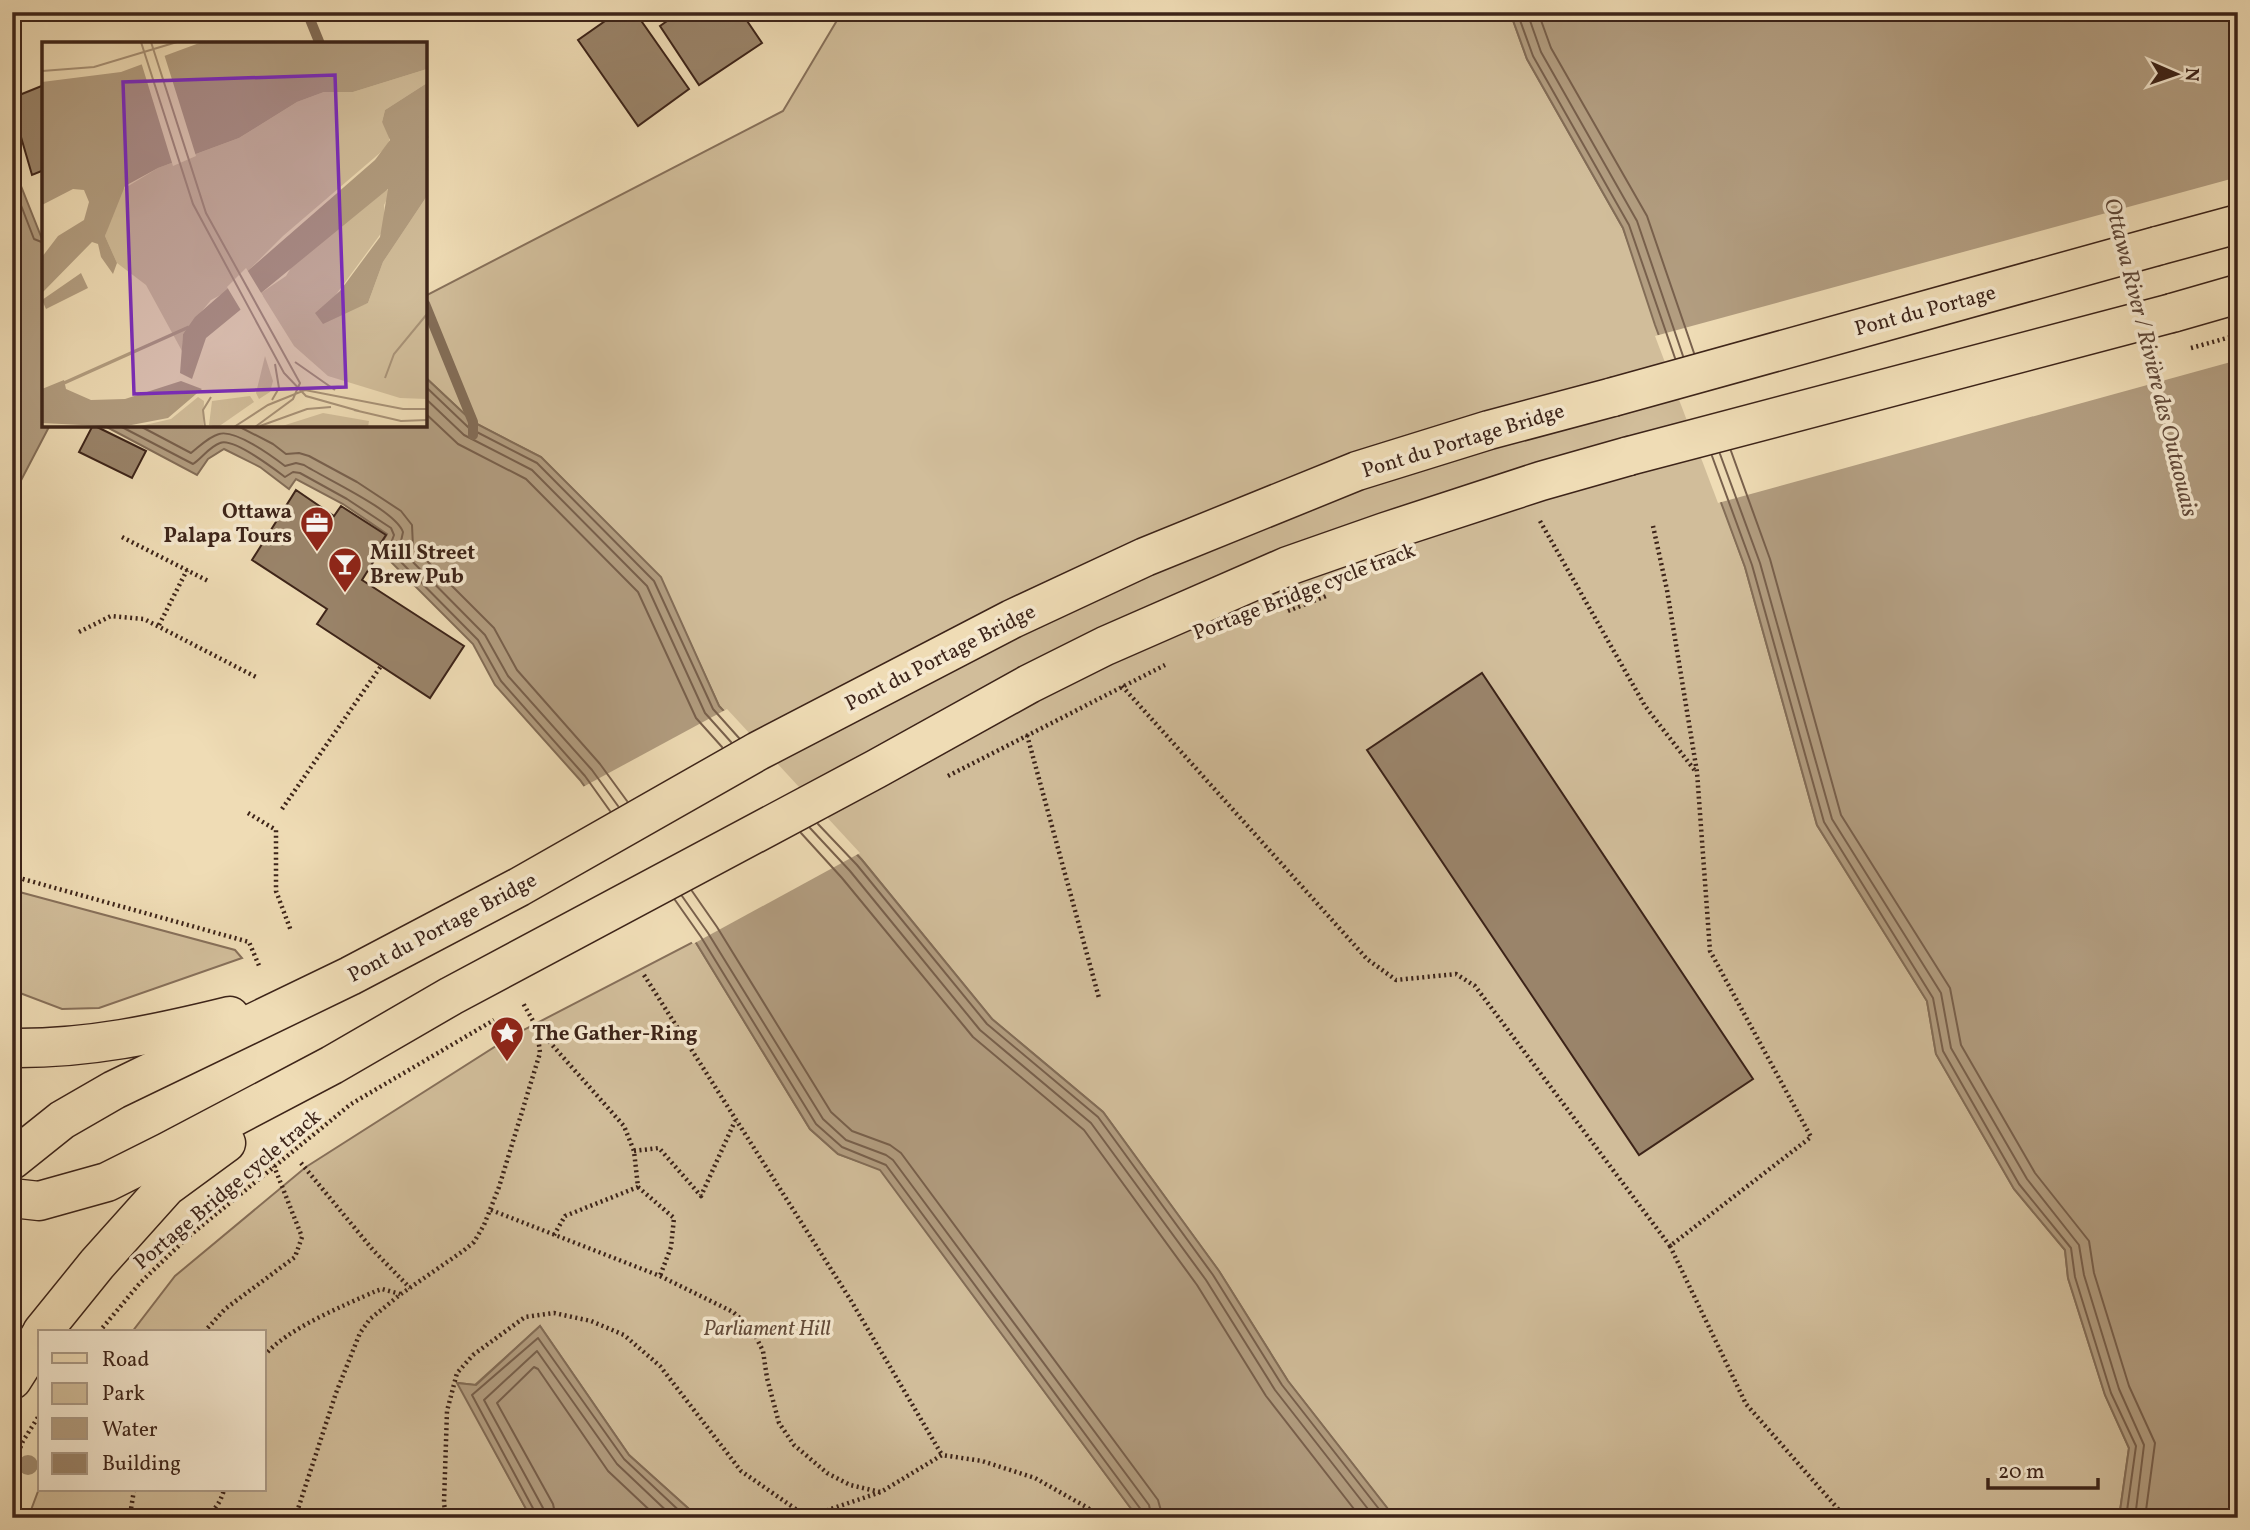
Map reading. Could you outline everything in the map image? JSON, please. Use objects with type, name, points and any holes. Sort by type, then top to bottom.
[{"type":"main road","name":"Pont du Portage","points":[[1613,397],[2238,224]]},
{"type":"main road","points":[[12,1198],[39,1201],[107,1182],[332,1065],[451,996],[1028,684],[1105,646],[1288,566],[1489,498],[1629,456],[2238,294]]},
{"type":"main road","name":"Pont du Portage Bridge","points":[[303,999],[519,887],[758,751],[1012,619],[1145,557],[1357,471],[1489,430],[1613,397]]},
{"type":"main road","points":[[12,1048],[57,1048],[120,1041],[303,999]]},
{"type":"main road","points":[[12,1160],[62,1120],[114,1090],[303,999]]},
{"type":"main road","points":[[44,1330],[97,1264],[166,1187],[332,1065]]},
{"type":"main road","points":[[12,1380],[38,1339]]},
{"type":"path","points":[[1552,517],[1539,520],[1645,706],[1697,772]]},
{"type":"path","points":[[1653,526],[1667,590],[1697,772],[1710,950],[1811,1137],[1670,1246]]},
{"type":"path","points":[[122,537],[210,582]]},
{"type":"path","points":[[159,625],[187,570]]},
{"type":"path","name":"Portage Bridge cycle track","points":[[1287,611],[1338,592]]},
{"type":"path","points":[[79,632],[111,615],[144,619],[256,677]]},
{"type":"path","points":[[957,772],[1167,664]]},
{"type":"path","points":[[282,809],[381,666]]},
{"type":"path","points":[[1122,686],[1367,959],[1396,980],[1456,974],[1475,986],[1670,1246],[1746,1404],[1846,1518]]},
{"type":"path","points":[[1027,735],[1099,998]]},
{"type":"path","points":[[248,813],[276,830],[276,891],[291,930]]},
{"type":"path","points":[[12,876],[250,942],[260,968]]},
{"type":"path","points":[[643,975],[850,1299],[942,1455]]},
{"type":"path","points":[[523,1003],[537,1028],[624,1126],[634,1151],[638,1187],[674,1218],[671,1247],[660,1276]]},
{"type":"path","points":[[295,1518],[336,1393],[360,1333],[370,1320],[401,1294],[474,1242],[491,1210],[540,1053],[537,1028]]},
{"type":"path","name":"Portage Bridge cycle track","points":[[101,1330],[140,1283],[188,1237],[351,1104]]},
{"type":"path","points":[[634,1151],[659,1148],[701,1196],[735,1121]]},
{"type":"path","points":[[301,1163],[373,1250],[410,1288]]},
{"type":"path","points":[[206,1330],[225,1309],[295,1257],[302,1237],[274,1166]]},
{"type":"path","points":[[554,1235],[565,1216],[638,1187]]},
{"type":"path","points":[[491,1210],[660,1276],[733,1312],[752,1329],[762,1352],[766,1378],[779,1423],[794,1445],[827,1473],[850,1485],[881,1492]]},
{"type":"path","points":[[266,1354],[291,1335],[334,1310],[376,1291],[382,1289],[401,1294]]},
{"type":"path","points":[[446,1518],[444,1490],[447,1411],[457,1373],[473,1355],[525,1317],[554,1313],[591,1321],[624,1335],[660,1366],[741,1471],[797,1510],[822,1512],[881,1492],[942,1455],[982,1461],[1035,1478],[1088,1508],[1097,1518]]},
{"type":"path","points":[[12,1468],[23,1441],[38,1417]]},
{"type":"path","points":[[134,1492],[131,1509],[134,1518]]},
{"type":"path","points":[[202,1518],[219,1504],[223,1492]]},
{"type":"green space","points":[[842,12],[1510,12],[1527,59],[1623,228],[1745,567],[1817,825],[1927,1001],[1936,1054],[2014,1189],[2065,1250],[2068,1278],[2105,1395],[2129,1448],[2119,1518],[1395,1518],[1288,1381],[1219,1271],[1103,1112],[992,1019],[862,860],[719,706],[660,577],[541,457],[473,422],[427,379],[427,295],[783,111]]},
{"type":"green space","points":[[12,890],[235,950],[242,958],[99,1008],[62,1009],[12,990]]},
{"type":"green space","name":"Parliament Hill","points":[[695,941],[810,1129],[838,1154],[880,1169],[1138,1518],[699,1518],[629,1455],[540,1326],[475,1385],[458,1383],[531,1518],[28,1518],[38,1491],[266,1492],[266,1330],[134,1330],[175,1276],[306,1167],[510,1037]]},
{"type":"water","name":"Ottawa River / Rivière des Outaouais","points":[[1510,12],[2238,12],[2238,1518],[2119,1518],[2129,1448],[2105,1395],[2068,1278],[2065,1250],[2014,1189],[1936,1054],[1927,1001],[1817,825],[1745,567],[1655,325],[1623,228],[1527,59]]},
{"type":"water","points":[[12,152],[17,176],[42,239],[42,427],[49,427],[16,490],[12,488]]},
{"type":"water","points":[[427,379],[473,422],[541,457],[661,577],[719,706],[862,860],[992,1019],[1103,1112],[1219,1271],[1288,1381],[1395,1518],[1138,1518],[880,1170],[838,1154],[810,1129],[695,941],[580,780],[495,685],[473,644],[388,559],[381,544],[387,534],[343,504],[296,479],[289,489],[260,467],[224,449],[208,459],[197,475],[107,427],[427,427]]},
{"type":"water","points":[[540,1326],[629,1455],[699,1518],[531,1518],[457,1383],[476,1385]]},
{"type":"pier","points":[[2238,177],[2238,360],[1718,503],[1655,336]]},
{"type":"pier","points":[[727,709],[860,853],[693,944],[581,788]]},
{"type":"building","points":[[618,12],[635,12],[689,89],[638,126],[578,40]]},
{"type":"building","points":[[680,12],[741,12],[762,43],[699,85],[660,26]]},
{"type":"building","points":[[42,86],[42,171],[32,175],[12,106],[12,98]]},
{"type":"building","points":[[92,427],[146,451],[132,478],[79,452]]},
{"type":"building","name":"Mill Street Brew Pub","points":[[296,490],[334,516],[341,506],[386,535],[379,546],[382,548],[362,580],[464,646],[430,698],[317,624],[327,609],[252,560]]},
{"type":"building","points":[[1482,673],[1753,1079],[1639,1155],[1367,750]]},
{"type":"waterway","points":[[307,12],[319,42]]},
{"type":"waterway","points":[[427,309],[473,422],[473,435]]},
{"type":"place","name":"Ottawa Palapa Tours","points":[[317,553]]},
{"type":"place","name":"Mill Street Brew Pub","points":[[345,594]]},
{"type":"place","name":"The Gather-Ring","points":[[507,1063]]}]
